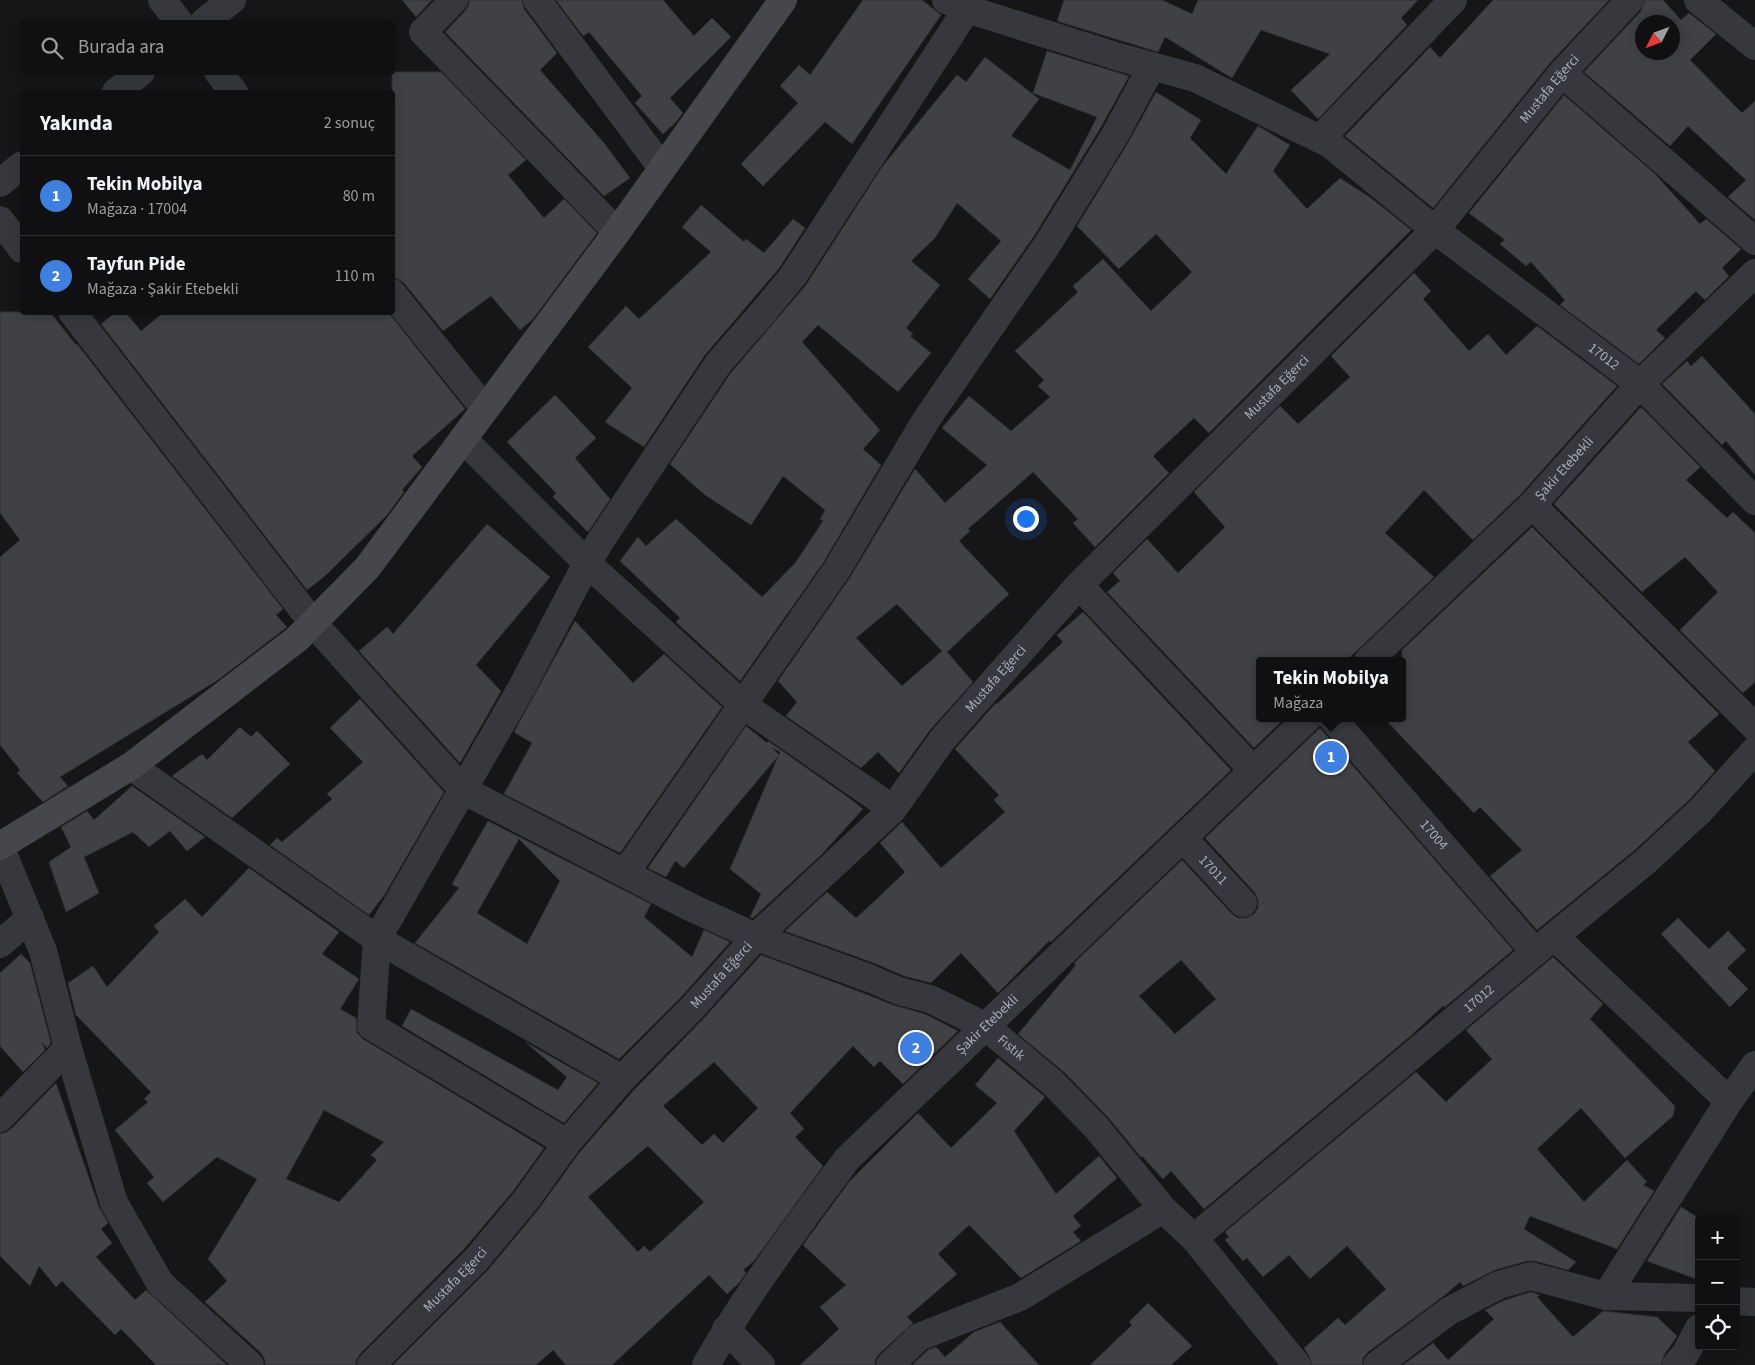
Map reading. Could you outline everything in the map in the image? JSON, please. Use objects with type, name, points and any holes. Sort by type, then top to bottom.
[{"type":"street","points":[[162,0],[177,20]]},
{"type":"street","points":[[207,20],[232,0]]},
{"type":"street","points":[[454,0],[422,32],[617,232]]},
{"type":"street","points":[[537,0],[662,168]]},
{"type":"street","points":[[250,1365],[160,1283],[114,1203],[68,1048],[44,951],[0,846],[131,766],[298,639],[367,568],[617,232],[784,0]]},
{"type":"street","points":[[1320,139],[1453,0]]},
{"type":"street","name":"Mustafa Eğerci","points":[[372,1365],[476,1260],[526,1200],[567,1143],[622,1079],[694,1006],[756,937],[892,809],[942,740],[1079,584],[1435,230],[1562,73],[1630,0]]},
{"type":"street","points":[[1698,0],[1752,39]]},
{"type":"street","points":[[567,1143],[372,1026],[377,939],[522,687],[586,563],[718,364],[793,276],[956,4]]},
{"type":"street","name":"17012","points":[[956,4],[1195,78],[1330,144],[1435,230],[1640,384],[1755,500]]},
{"type":"street","points":[[625,873],[836,571],[926,420],[1047,245],[1115,135],[1152,66]]},
{"type":"street","points":[[1562,73],[1755,241]]},
{"type":"street","points":[[118,90],[137,75]]},
{"type":"street","points":[[220,75],[232,90]]},
{"type":"street","points":[[0,182],[20,167]]},
{"type":"street","points":[[0,220],[20,246]]},
{"type":"street","name":"Şakir Etebekli","points":[[1372,657],[1532,505],[1640,384],[1755,273]]},
{"type":"street","points":[[395,297],[484,409]]},
{"type":"street","points":[[74,315],[313,623],[463,790]]},
{"type":"street","points":[[463,439],[586,563],[743,705],[892,809]]},
{"type":"street","points":[[1532,505],[1755,727]]},
{"type":"street","points":[[1079,584],[1253,770]]},
{"type":"street","name":"Şakir Etebekli","points":[[706,1365],[726,1329],[814,1203],[848,1159],[1304,722]]},
{"type":"street","name":"17004","points":[[1336,722],[1545,945],[1729,1101]]},
{"type":"street","name":"17012","points":[[1194,1238],[1646,861],[1700,811],[1755,750]]},
{"type":"street","points":[[131,766],[377,939],[622,1079]]},
{"type":"street","name":"Fıstık","points":[[463,790],[625,873],[756,937],[869,978],[899,991],[930,998],[985,1026],[1054,1084],[1096,1127],[1163,1208],[1194,1238],[1297,1365]]},
{"type":"street","name":"17011","points":[[1183,838],[1243,904]]},
{"type":"street","points":[[0,944],[30,918]]},
{"type":"street","points":[[0,1118],[68,1048]]},
{"type":"street","points":[[1606,1296],[1729,1101],[1755,1065]]},
{"type":"street","points":[[890,1365],[919,1337],[1020,1296],[1163,1208]]},
{"type":"street","points":[[1377,1365],[1449,1311],[1499,1284],[1530,1276],[1606,1296],[1695,1298]]},
{"type":"street","points":[[1740,1301],[1755,1302]]},
{"type":"street","points":[[726,1329],[761,1365]]},
{"type":"street","points":[[1676,1365],[1695,1335]]},
{"type":"building","points":[[402,0],[432,0],[416,17]]},
{"type":"building","points":[[469,0],[522,0],[524,9],[557,53],[540,70],[604,143],[630,178],[604,196],[445,32],[465,11]]},
{"type":"building","points":[[556,0],[663,0],[694,36],[712,18],[731,37],[670,98],[683,113],[663,134],[635,103],[642,96],[589,32],[583,36]]},
{"type":"building","points":[[863,0],[922,0],[941,15],[852,144],[825,122],[763,186],[741,164],[798,103],[780,86],[799,65],[810,75]]},
{"type":"building","points":[[1064,0],[1162,0],[1192,14],[1198,0],[1418,0],[1401,18],[1407,25],[1318,119],[1291,90],[1330,54],[1261,30],[1232,78],[1165,37],[1158,52],[1057,21]]},
{"type":"building","points":[[1493,0],[1609,0],[1550,63],[1433,208],[1345,136],[1430,47],[1440,58]]},
{"type":"building","points":[[1645,0],[1663,0],[1676,15],[1637,15]]},
{"type":"building","points":[[1689,13],[1716,34],[1690,60],[1742,113],[1755,101],[1755,220],[1728,197],[1746,180],[1688,126],[1670,146],[1584,72],[1635,17],[1635,60],[1680,60],[1680,19]]},
{"type":"building","points":[[1047,51],[1129,76],[1101,127],[1034,236],[990,299],[968,279],[1001,241],[957,203],[935,238],[911,261],[940,285],[906,328],[913,334],[910,336],[931,353],[898,392],[818,325],[802,342],[880,430],[863,449],[881,465],[823,563],[740,681],[676,622],[680,618],[620,561],[638,537],[646,546],[676,519],[762,597],[796,562],[823,521],[820,519],[825,510],[783,476],[751,525],[705,495],[670,464],[730,374],[806,285],[882,167],[957,75],[966,82],[985,57],[1039,99],[1011,136],[1070,170],[1097,117],[1033,93]]},
{"type":"building","points":[[395,72],[441,72],[526,160],[508,175],[544,218],[564,199],[597,233],[533,319],[520,330],[491,296],[443,331],[404,283],[395,278],[395,90],[392,90],[392,75],[395,75]]},
{"type":"building","points":[[1156,92],[1201,120],[1190,138],[1226,174],[1258,126],[1290,145],[1273,171],[1307,209],[1340,178],[1371,198],[1411,230],[1209,433],[1194,418],[1153,456],[1169,473],[1095,547],[1073,523],[1078,519],[1033,472],[968,529],[970,531],[959,541],[1009,594],[947,652],[973,682],[930,730],[899,773],[878,752],[861,768],[786,716],[797,702],[778,681],[849,579],[915,469],[945,503],[987,465],[942,428],[969,396],[1011,431],[1050,397],[1038,386],[1044,380],[1015,351],[1078,292],[1073,286],[1103,259],[1151,311],[1192,272],[1156,234],[1119,269],[1077,226],[1128,143]],"holes":[[[897,604],[942,651],[902,686],[856,638]]]},
{"type":"building","points":[[1564,95],[1656,175],[1700,224],[1706,219],[1741,249],[1722,268],[1729,276],[1705,300],[1696,291],[1656,330],[1665,338],[1639,364],[1560,305],[1565,300],[1531,262],[1526,266],[1500,244],[1505,240],[1469,213]]},
{"type":"building","points":[[701,205],[744,242],[746,239],[764,253],[793,219],[805,228],[780,267],[705,355],[644,447],[605,422],[632,388],[588,347],[626,306],[639,319],[711,252],[682,227]]},
{"type":"building","points":[[1414,273],[1431,291],[1423,299],[1469,351],[1488,334],[1506,355],[1537,326],[1617,386],[1521,494],[1473,540],[1424,490],[1385,533],[1434,577],[1350,657],[1256,657],[1256,722],[1281,722],[1254,748],[1107,592],[1120,581],[1113,573],[1147,539],[1178,573],[1225,527],[1194,492],[1280,406],[1298,424],[1350,377],[1331,356]]},
{"type":"building","points":[[0,312],[20,312],[20,315],[52,315],[283,609],[276,615],[287,627],[218,680],[60,777],[68,786],[43,802],[17,773],[20,770],[0,745],[0,557],[20,540],[0,513]]},
{"type":"building","points":[[112,315],[128,315],[141,331],[160,315],[390,315],[465,409],[412,456],[422,467],[402,490],[404,492],[387,515],[325,576],[307,590],[101,324]]},
{"type":"building","points":[[1702,356],[1755,414],[1755,475],[1726,441],[1722,445],[1662,384],[1687,361],[1691,366]]},
{"type":"building","points":[[555,395],[596,438],[575,458],[610,499],[588,532],[553,497],[556,493],[507,442]]},
{"type":"building","points":[[1641,407],[1700,467],[1686,480],[1727,518],[1733,512],[1755,533],[1755,682],[1743,693],[1680,630],[1718,592],[1685,557],[1642,592],[1554,504]]},
{"type":"building","points":[[487,524],[550,577],[476,665],[501,691],[460,763],[359,651],[387,627],[393,634]]},
{"type":"building","points":[[1532,527],[1719,714],[1688,742],[1715,771],[1689,800],[1636,849],[1537,930],[1490,876],[1522,850],[1480,807],[1474,813],[1388,722],[1406,722],[1406,657],[1402,657],[1402,650]]},
{"type":"building","points":[[1083,612],[1231,770],[1051,942],[1049,941],[998,993],[961,953],[931,983],[904,976],[874,963],[785,931],[827,892],[856,918],[879,897],[905,872],[880,843],[902,822],[941,868],[1005,812],[994,800],[999,795],[955,749],[996,703],[1063,642],[1057,635]]},
{"type":"building","points":[[575,621],[633,683],[664,654],[722,707],[620,853],[504,794],[532,743],[514,732]]},
{"type":"building","points":[[360,699],[444,792],[385,894],[369,915],[270,845],[277,838],[282,842],[332,799],[327,794],[363,762],[330,728]]},
{"type":"building","points":[[746,726],[767,743],[768,741],[863,809],[821,855],[753,918],[750,917],[761,894],[730,869],[778,756],[684,868],[675,861],[666,877],[648,868]],"holes":[[[771,747],[780,752],[779,755]]]},
{"type":"building","points":[[240,727],[251,737],[257,731],[290,764],[232,818],[172,776],[202,754],[207,760]]},
{"type":"building","points":[[1320,728],[1513,950],[1445,1007],[1443,1006],[1407,1039],[1204,1209],[1171,1171],[1163,1179],[1141,1157],[1107,1116],[1065,1073],[1018,1034],[1076,965],[1074,963],[1182,860],[1232,914],[1238,918],[1246,918],[1254,914],[1258,908],[1258,900],[1255,893],[1205,838]],"holes":[[[1181,960],[1216,999],[1175,1034],[1139,996]]]},
{"type":"building","points":[[132,786],[205,837],[187,851],[170,831],[149,847],[133,832],[84,857],[99,893],[66,912],[49,862],[71,847],[61,827],[87,811],[94,820]]},
{"type":"building","points":[[488,821],[651,904],[644,917],[692,957],[704,930],[730,942],[683,995],[619,1059],[415,943],[459,888],[452,884]],"holes":[[[519,839],[560,881],[527,944],[477,913]]]},
{"type":"building","points":[[249,868],[339,932],[322,954],[359,979],[340,1009],[356,1018],[357,1033],[363,1039],[544,1148],[514,1190],[464,1249],[360,1354],[356,1360],[356,1365],[265,1365],[265,1360],[261,1353],[205,1302],[227,1281],[208,1259],[257,1179],[217,1157],[163,1202],[147,1183],[154,1177],[115,1130],[148,1102],[144,1099],[151,1092],[76,1015],[68,983],[93,966],[107,987],[159,932],[154,926],[185,899],[202,917]],"holes":[[[324,1110],[384,1142],[371,1155],[377,1160],[339,1202],[286,1179]]]},
{"type":"building","points":[[1678,918],[1709,949],[1728,931],[1746,950],[1727,968],[1748,989],[1730,1007],[1661,934]]},
{"type":"building","points":[[21,954],[30,963],[51,1043],[47,1048],[42,1042],[45,1050],[23,1072],[0,1046],[0,973]]},
{"type":"building","points":[[761,955],[893,1005],[925,1014],[958,1031],[903,1084],[880,1061],[874,1067],[853,1046],[790,1113],[804,1129],[795,1137],[823,1166],[754,1261],[743,1270],[746,1273],[740,1282],[727,1294],[709,1275],[612,1365],[566,1365],[553,1350],[536,1365],[393,1365],[488,1270],[538,1210],[579,1153],[634,1090],[705,1017]],"holes":[[[714,1062],[758,1108],[723,1143],[714,1134],[702,1145],[663,1106]],[[648,1146],[704,1202],[650,1252],[644,1246],[638,1252],[588,1197]]]},
{"type":"building","points":[[1553,957],[1603,1004],[1590,1019],[1675,1106],[1673,1116],[1625,1158],[1581,1108],[1537,1149],[1584,1202],[1627,1160],[1647,1182],[1643,1185],[1654,1191],[1617,1249],[1530,1216],[1524,1229],[1576,1262],[1568,1270],[1535,1261],[1527,1261],[1495,1270],[1463,1286],[1460,1282],[1368,1352],[1363,1358],[1362,1365],[1312,1365],[1304,1348],[1338,1318],[1345,1325],[1386,1289],[1347,1246],[1310,1279],[1289,1255],[1263,1277],[1247,1258],[1243,1261],[1225,1240],[1229,1237],[1225,1232],[1416,1072],[1446,1102],[1492,1059],[1466,1030]]},
{"type":"building","points":[[411,1009],[558,1090],[567,1077],[525,1042],[598,1083],[564,1123],[402,1026]]},
{"type":"building","points":[[998,1058],[1045,1097],[1014,1131],[1056,1194],[1099,1156],[1117,1178],[1073,1216],[1081,1226],[1073,1232],[1081,1241],[1021,1278],[969,1225],[938,1254],[957,1274],[907,1317],[913,1323],[879,1354],[875,1360],[875,1365],[800,1365],[839,1329],[820,1307],[846,1285],[803,1245],[849,1182],[918,1113],[951,1148],[997,1103],[975,1085]]},
{"type":"building","points":[[56,1083],[99,1207],[108,1223],[101,1229],[112,1243],[96,1257],[135,1300],[146,1290],[227,1365],[156,1365],[121,1329],[115,1335],[62,1281],[56,1287],[39,1266],[30,1286],[0,1256],[0,1133],[5,1133],[11,1129]]},
{"type":"building","points":[[1681,1207],[1695,1216],[1695,1279],[1647,1261]]},
{"type":"building","points":[[1531,1292],[1540,1295],[1537,1297],[1573,1337],[1603,1311],[1657,1317],[1677,1336],[1664,1355],[1661,1365],[1403,1365],[1433,1343],[1448,1360],[1494,1319],[1485,1310],[1505,1300]]},
{"type":"building","points":[[1148,1303],[1192,1346],[1171,1365],[1090,1365],[1132,1325],[1129,1322]]},
{"type":"building","points":[[1000,1322],[1039,1365],[912,1365],[928,1350],[936,1347],[945,1357],[974,1332]]},
{"type":"place","name":"Tekin Mobilya","points":[[1331,757]]},
{"type":"place","name":"Tayfun Pide","points":[[916,1048]]}]
